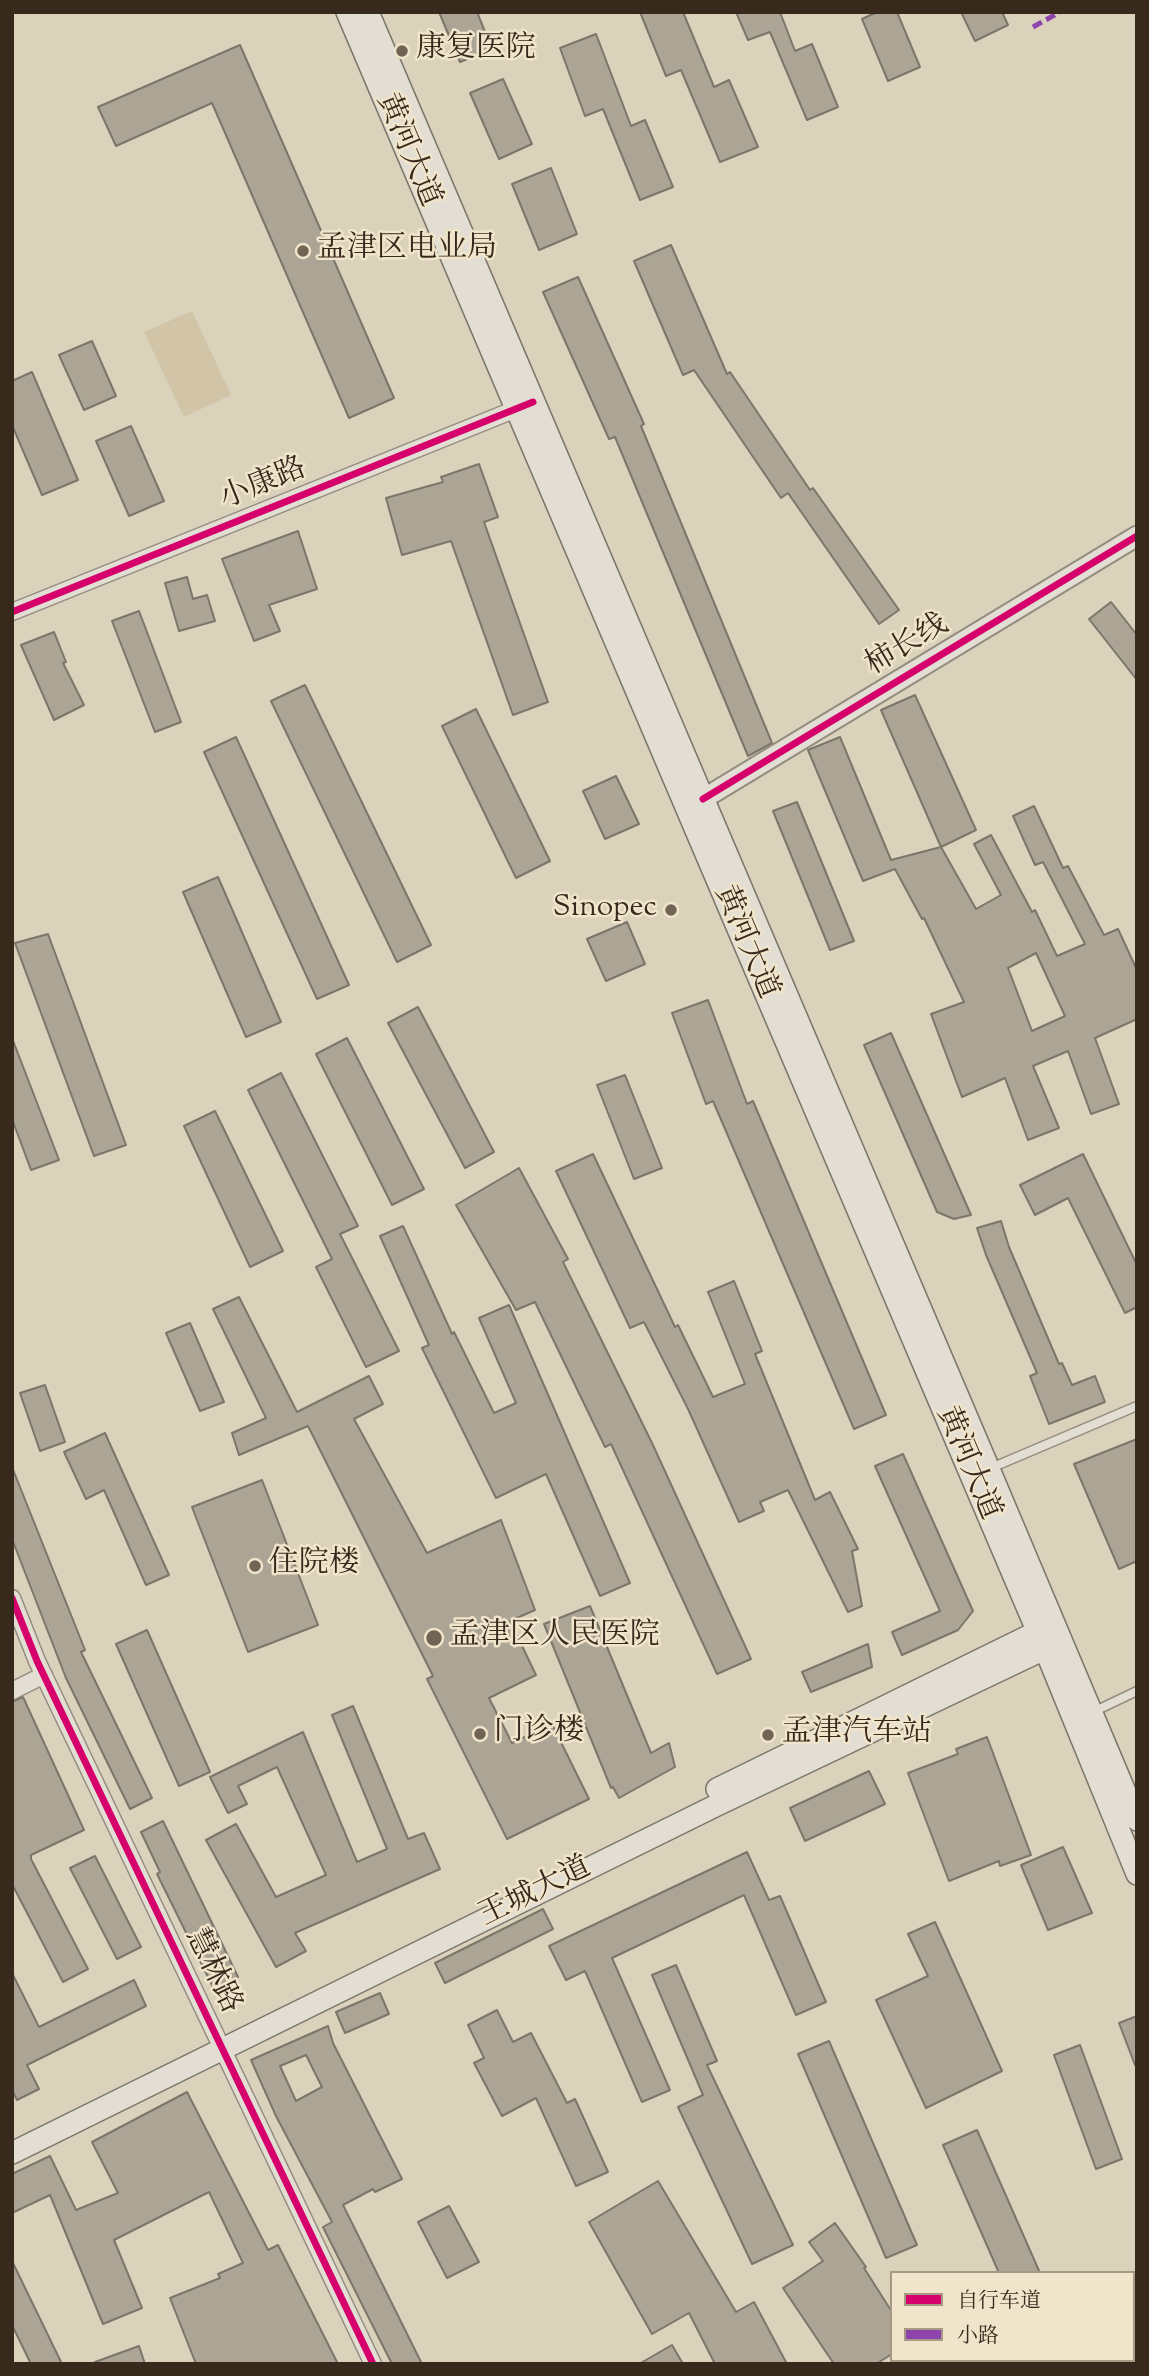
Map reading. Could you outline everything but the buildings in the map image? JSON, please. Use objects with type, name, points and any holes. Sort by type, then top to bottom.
[{"type":"main road","name":"黄河大道","points":[[347,12],[1050,1636],[1083,1716],[1137,1874]]},
{"type":"main road","name":"黄河大道","points":[[368,12],[703,799],[980,1473]]},
{"type":"main road","name":"王城大道","points":[[12,2138],[219,2043],[1050,1636]]},
{"type":"main road","name":"黄河大道","points":[[1083,1716],[1137,1821]]},
{"type":"main road","name":"王城大道","points":[[12,2153],[219,2043]]},
{"type":"street","name":"小康路","points":[[12,612],[533,402]]},
{"type":"street","name":"柿长线","points":[[703,799],[1137,536]]},
{"type":"street","name":"慧林路","points":[[12,1598],[44,1675],[373,2364]]},
{"type":"street","points":[[12,1691],[44,1675]]},
{"type":"lane","points":[[980,1473],[1137,1406]]},
{"type":"lane","points":[[1083,1716],[1137,1691]]},
{"type":"shaded area","points":[[192,311],[231,395],[184,417],[144,332]]},
{"type":"marked path","points":[[1033,27],[1060,12]]},
{"type":"cycle path","points":[[12,612],[533,402]]},
{"type":"cycle path","points":[[703,799],[1137,536]]},
{"type":"cycle path","points":[[12,1598],[37,1661],[373,2364]]},
{"type":"place","name":"康复医院","points":[[402,51]]},
{"type":"place","name":"孟津区电业局","points":[[303,251]]},
{"type":"place","name":"Sinopec","points":[[671,910]]},
{"type":"place","name":"住院楼","points":[[255,1566]]},
{"type":"place","name":"孟津区人民医院","points":[[434,1638]]},
{"type":"place","name":"门诊楼","points":[[480,1734]]},
{"type":"place","name":"孟津汽车站","points":[[768,1735]]}]
